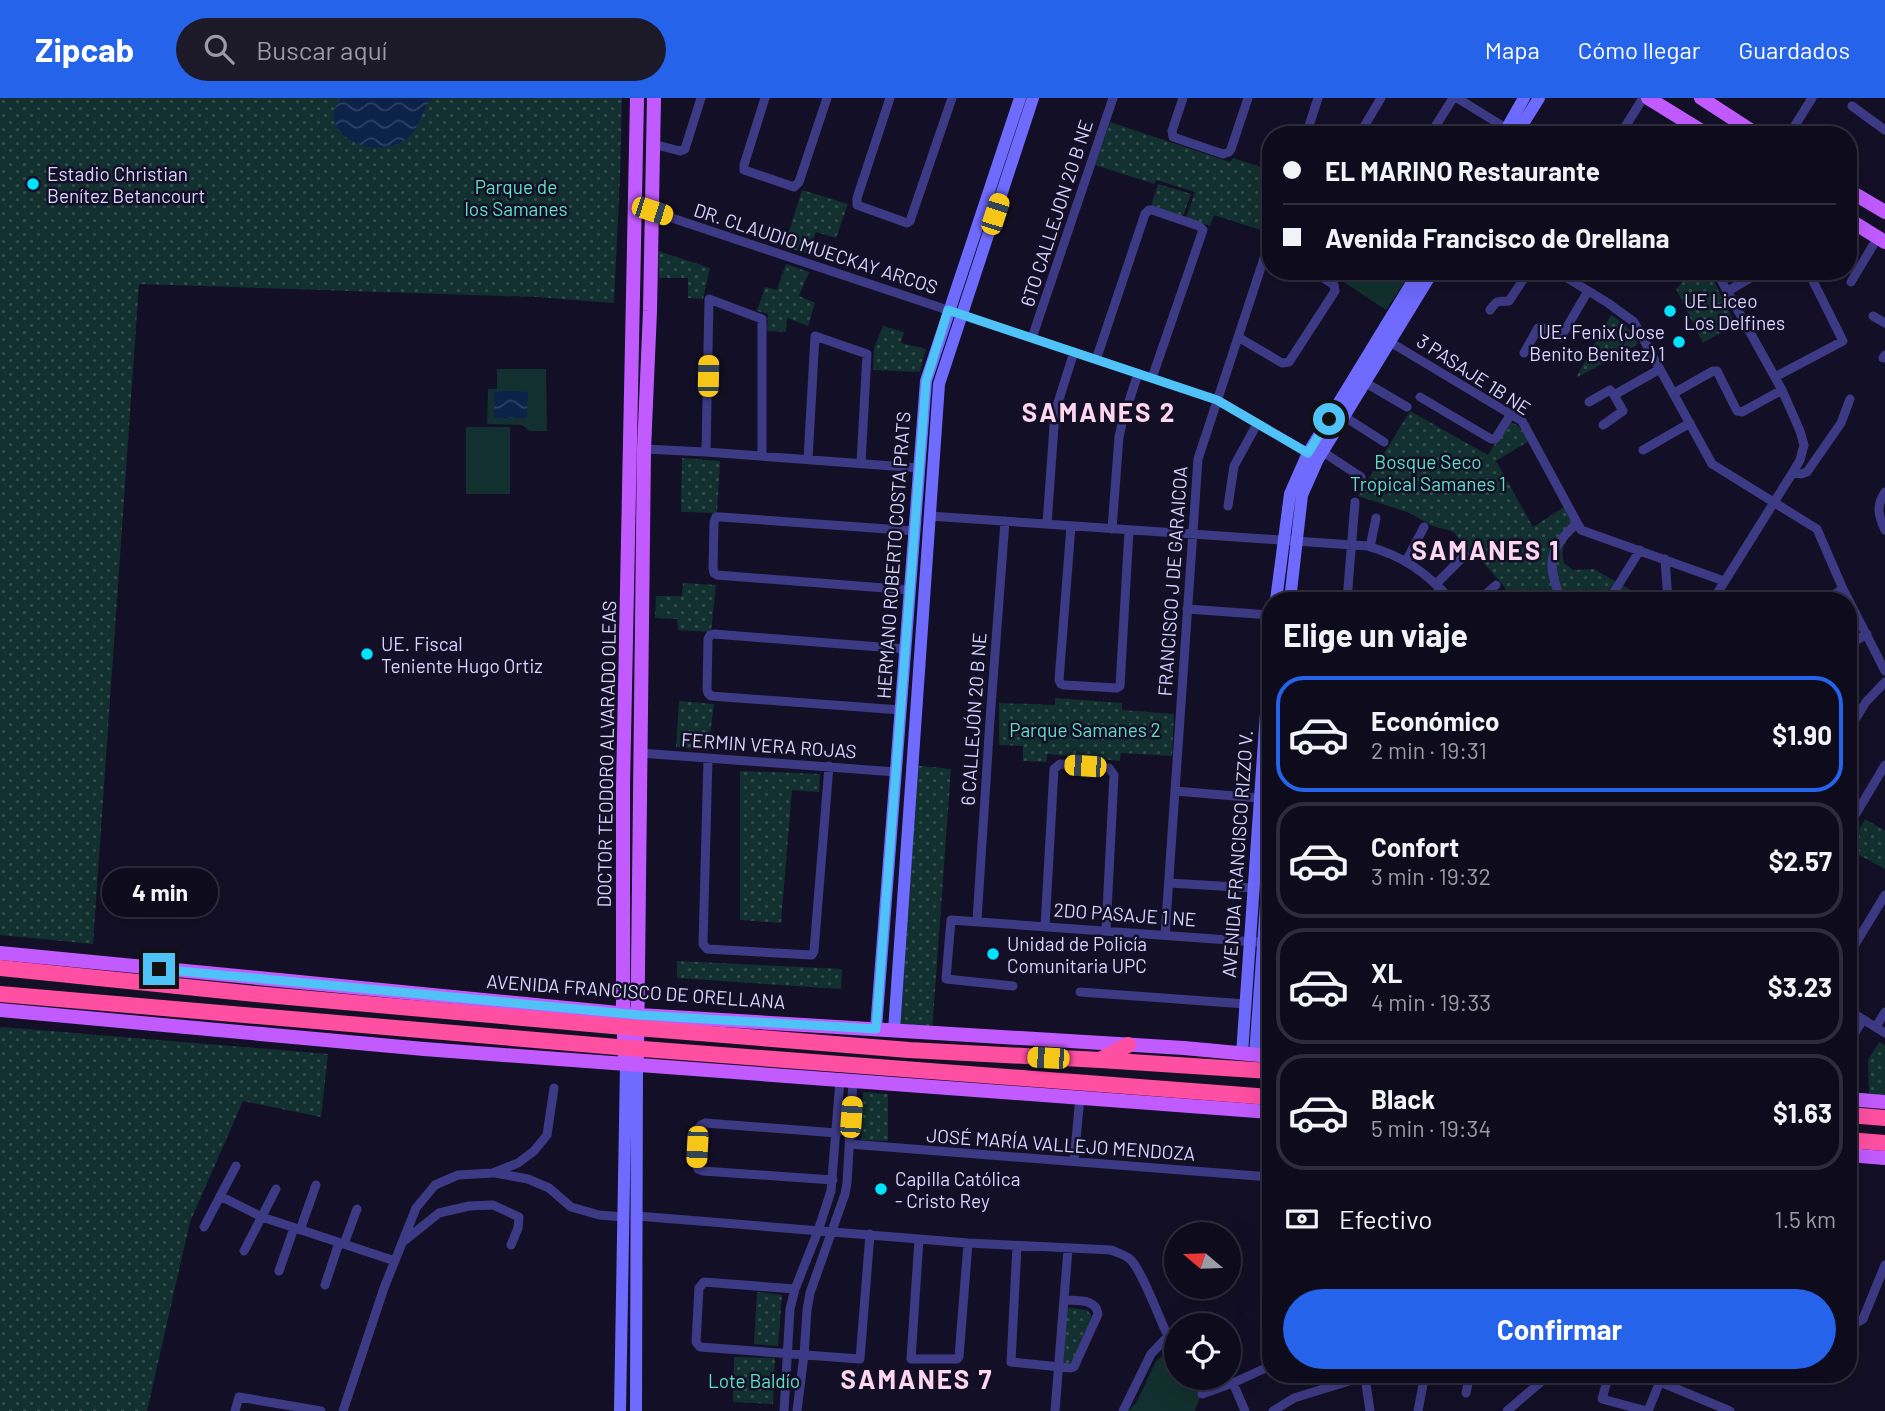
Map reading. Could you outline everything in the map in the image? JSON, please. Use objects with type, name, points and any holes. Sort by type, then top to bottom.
[{"type":"highway","name":"AVENIDA FRANCISCO DE ORELLANA","points":[[0,968],[242,993],[631,1021],[909,1050],[1262,1071]]},
{"type":"highway","points":[[0,994],[631,1057],[1262,1096]]},
{"type":"highway","points":[[1100,1060],[1128,1045]]},
{"type":"highway","points":[[1857,1116],[1885,1118]]},
{"type":"highway","points":[[1857,1141],[1885,1143]]},
{"type":"main road","name":"DOCTOR TEODORO ALVARADO OLEAS","points":[[631,1057],[624,759],[637,98]]},
{"type":"main road","name":"DOCTOR TEODORO ALVARADO OLEAS","points":[[631,1021],[640,753],[644,449],[654,98]]},
{"type":"main road","points":[[1648,98],[1693,126]]},
{"type":"main road","points":[[1701,98],[1744,126]]},
{"type":"main road","points":[[1857,195],[1885,212]]},
{"type":"main road","points":[[1857,225],[1882,240]]},
{"type":"main road","name":"AVENIDA FRANCISCO DE ORELLANA","points":[[0,953],[631,1021],[876,1029],[1184,1048],[1262,1056]]},
{"type":"main road","points":[[0,1010],[436,1050],[631,1057],[847,1081],[1262,1111]]},
{"type":"main road","points":[[1857,1100],[1885,1102]]},
{"type":"main road","points":[[1857,1156],[1885,1158]]},
{"type":"street","points":[[653,144],[680,151],[685,149],[701,98]]},
{"type":"street","points":[[765,98],[744,170],[794,187],[799,182],[827,98]]},
{"type":"street","points":[[890,98],[857,205],[907,223],[910,221],[952,98]]},
{"type":"street","name":"HERMANO ROBERTO COSTA PRATS","points":[[894,1030],[939,384],[955,312],[1020,98]]},
{"type":"street","name":"HERMANO ROBERTO COSTA PRATS","points":[[876,1029],[927,375],[955,312],[1033,98]]},
{"type":"street","name":"6TO CALLEJON 20 B NE","points":[[1032,338],[1113,98]]},
{"type":"street","points":[[1184,98],[1172,131],[1173,137],[1223,154],[1231,149],[1248,98]]},
{"type":"street","points":[[1309,126],[1318,98]]},
{"type":"street","points":[[1364,126],[1381,98]]},
{"type":"street","points":[[1436,126],[1455,98],[1501,126]]},
{"type":"street","points":[[1514,126],[1524,98]]},
{"type":"street","points":[[1517,126],[1539,98]]},
{"type":"street","points":[[1626,126],[1643,98]]},
{"type":"street","points":[[1795,126],[1812,98]]},
{"type":"street","points":[[1852,107],[1885,130]]},
{"type":"street","points":[[1679,126],[1683,120]]},
{"type":"street","points":[[1096,360],[1145,214],[1152,210],[1199,226],[1203,230],[1152,379]]},
{"type":"street","name":"DR. CLAUDIO MUECKAY ARCOS","points":[[652,211],[1217,400],[1361,477]]},
{"type":"street","points":[[1857,274],[1882,240]]},
{"type":"street","name":"FRANCISCO J DE GARAICOA","points":[[1165,935],[1198,459],[1262,266]]},
{"type":"street","points":[[1238,337],[1282,363],[1289,362],[1335,291],[1334,285],[1326,280]]},
{"type":"street","points":[[1316,455],[1414,280]]},
{"type":"street","points":[[1290,592],[1290,494],[1345,417],[1428,280]]},
{"type":"street","points":[[1490,310],[1499,300],[1510,301],[1523,280]]},
{"type":"street","points":[[1570,280],[1631,318],[1712,464],[1817,529],[1845,592]]},
{"type":"street","points":[[1718,592],[1793,472],[1804,445],[1782,390],[1721,280]]},
{"type":"street","points":[[1728,291],[1747,280]]},
{"type":"street","points":[[1775,377],[1843,341],[1812,280]]},
{"type":"street","points":[[1524,353],[1538,328],[1561,337],[1588,291]]},
{"type":"street","points":[[706,452],[709,299],[762,319],[762,456]]},
{"type":"street","points":[[1873,316],[1885,323]]},
{"type":"street","points":[[807,459],[815,336],[867,354],[860,463]]},
{"type":"street","name":"3 PASAJE 1B NE","points":[[1390,342],[1525,424],[1577,523]]},
{"type":"street","points":[[1046,524],[1055,412],[1074,352]]},
{"type":"street","points":[[1614,394],[1660,369]]},
{"type":"street","points":[[1674,393],[1713,371],[1717,371],[1737,411],[1742,412],[1782,390]]},
{"type":"street","points":[[1112,528],[1122,419],[1138,374]]},
{"type":"street","points":[[1366,383],[1407,407]]},
{"type":"street","points":[[1589,402],[1610,390],[1614,394],[1623,413],[1603,425]]},
{"type":"street","points":[[1420,397],[1491,439],[1495,439],[1511,414]]},
{"type":"street","points":[[1793,472],[1807,472],[1841,423],[1850,399]]},
{"type":"street","points":[[1345,417],[1384,442]]},
{"type":"street","points":[[1643,450],[1690,423]]},
{"type":"street","points":[[1228,506],[1234,466],[1258,424]]},
{"type":"street","points":[[644,449],[919,468]]},
{"type":"street","points":[[1885,492],[1877,510],[1885,530]]},
{"type":"street","points":[[1347,592],[1355,502]]},
{"type":"street","points":[[929,516],[1370,547],[1391,553],[1415,566],[1444,592]]},
{"type":"street","points":[[910,590],[718,575],[713,568],[714,522],[716,517],[720,517],[915,531]]},
{"type":"street","points":[[1370,547],[1376,518]]},
{"type":"street","name":"6 CALLEJÓN 20 B NE","points":[[977,920],[1005,521]]},
{"type":"street","points":[[1558,592],[1551,571],[1551,560],[1560,541],[1577,523],[1581,530],[1724,581]]},
{"type":"street","points":[[1071,526],[1060,684],[1116,688],[1120,686],[1129,530]]},
{"type":"street","points":[[1406,561],[1424,527]]},
{"type":"street","points":[[1278,592],[1290,541]]},
{"type":"street","points":[[1614,592],[1640,551]]},
{"type":"street","points":[[1435,592],[1465,555]]},
{"type":"street","points":[[1665,559],[1667,592]]},
{"type":"street","points":[[1488,592],[1496,585]]},
{"type":"street","points":[[1838,592],[1843,589]]},
{"type":"street","points":[[1187,609],[1262,614]]},
{"type":"street","points":[[1857,616],[1885,671]]},
{"type":"street","points":[[908,621],[922,623]]},
{"type":"street","points":[[901,710],[711,696],[707,689],[708,639],[714,634],[905,649]]},
{"type":"street","points":[[1857,640],[1867,635]]},
{"type":"street","points":[[1857,716],[1866,702],[1885,682]]},
{"type":"street","name":"FERMIN VERA ROJAS","points":[[640,753],[896,772]]},
{"type":"street","points":[[708,758],[703,944],[707,949],[812,955],[829,766]]},
{"type":"street","points":[[1045,926],[1054,769],[1060,764],[1110,768],[1113,771],[1106,930]]},
{"type":"street","points":[[1857,812],[1885,765]]},
{"type":"street","points":[[1175,791],[1262,799]]},
{"type":"street","name":"AVENIDA FRANCISCO RIZZO V.","points":[[1249,1055],[1259,1003],[1261,942],[1254,888],[1262,823]]},
{"type":"street","points":[[889,863],[904,864]]},
{"type":"street","points":[[1169,883],[1254,888]]},
{"type":"street","points":[[1857,941],[1885,895]]},
{"type":"street","points":[[977,920],[951,920],[946,979],[1013,986]]},
{"type":"street","name":"2DO PASAJE 1 NE","points":[[977,920],[1261,942]]},
{"type":"street","points":[[1080,992],[1259,1003]]},
{"type":"street","points":[[1876,1027],[1885,1012]]},
{"type":"street","points":[[1857,1016],[1885,1033]]},
{"type":"street","points":[[1857,1029],[1863,1020]]},
{"type":"street","name":"DOCTOR TEODORO ALVARADO OLEAS","points":[[631,1057],[630,1217],[636,1411]]},
{"type":"street","points":[[784,1411],[790,1309],[833,1180],[837,1133],[847,1081]]},
{"type":"street","points":[[797,1411],[810,1293],[845,1194],[849,1144],[847,1081]]},
{"type":"street","points":[[343,1411],[416,1208],[435,1185],[458,1175],[493,1172],[518,1163],[534,1151],[547,1135],[554,1088]]},
{"type":"street","points":[[1074,1161],[1080,1097]]},
{"type":"street","points":[[833,1180],[703,1171],[698,1169],[696,1164],[698,1129],[705,1124],[837,1133]]},
{"type":"street","name":"JOSÉ MARÍA VALLEJO MENDOZA","points":[[849,1144],[1262,1176]]},
{"type":"street","points":[[204,1227],[236,1166]]},
{"type":"street","points":[[493,1172],[538,1183],[549,1188],[571,1207],[599,1215],[968,1243],[1111,1250],[1131,1260],[1167,1336],[1151,1354],[1123,1411]]},
{"type":"street","points":[[279,1271],[316,1185]]},
{"type":"street","points":[[244,1251],[276,1189]]},
{"type":"street","points":[[220,1196],[262,1217],[395,1261]]},
{"type":"street","points":[[402,1242],[439,1213],[469,1206],[493,1205],[519,1217],[511,1245]]},
{"type":"street","points":[[325,1285],[357,1209]]},
{"type":"street","name":"DOCTOR TEODORO ALVARADO OLEAS","points":[[620,1411],[630,1217]]},
{"type":"street","points":[[795,1289],[704,1282],[699,1288],[697,1346],[860,1359],[870,1234]]},
{"type":"street","points":[[919,1238],[911,1359],[957,1359],[960,1356],[968,1243]]},
{"type":"street","points":[[1017,1246],[1011,1362],[1074,1367],[1098,1314],[1093,1304],[1064,1300]]},
{"type":"street","points":[[1055,1411],[1068,1249]]},
{"type":"street","points":[[1857,1322],[1863,1319],[1885,1265]]},
{"type":"street","points":[[1241,1379],[1262,1370]]},
{"type":"street","points":[[1273,1411],[1294,1398],[1342,1383]]},
{"type":"street","points":[[1368,1383],[1370,1411]]},
{"type":"street","points":[[1418,1411],[1423,1383]]},
{"type":"street","points":[[1466,1393],[1468,1383]]},
{"type":"street","points":[[1507,1411],[1540,1383]]},
{"type":"street","points":[[1597,1411],[1606,1383]]},
{"type":"street","points":[[1602,1399],[1647,1411],[1660,1383]]},
{"type":"street","points":[[1672,1383],[1730,1411]]},
{"type":"street","points":[[1202,1394],[1213,1390]]},
{"type":"street","points":[[1236,1390],[1245,1411]]},
{"type":"street","points":[[235,1411],[239,1397],[281,1408],[321,1411]]},
{"type":"green space","name":"Parque de los Samanes","points":[[0,98],[622,98],[614,303],[536,297],[139,284],[93,944],[0,935]]},
{"type":"green space","points":[[1110,122],[1230,162],[1233,158],[1262,167],[1262,230],[1214,215],[1210,226],[1186,218],[1195,192],[1156,180],[1154,184],[1095,165]]},
{"type":"green space","points":[[1158,184],[1191,194],[1183,216],[1151,206]]},
{"type":"green space","points":[[802,190],[848,204],[836,238],[816,232],[808,254],[784,247]]},
{"type":"green space","points":[[658,251],[710,268],[703,299],[688,298],[688,278],[659,278]]},
{"type":"green space","points":[[786,264],[809,272],[799,296],[815,303],[808,326],[787,318],[786,332],[767,331],[768,314],[757,311],[765,287],[777,290]]},
{"type":"green space","points":[[1341,280],[1406,280],[1386,310]]},
{"type":"green space","points":[[1684,280],[1713,280],[1735,324],[1703,343],[1676,289]]},
{"type":"green space","points":[[1611,315],[1631,331],[1638,344],[1578,377],[1577,376]]},
{"type":"green space","points":[[883,326],[904,332],[901,343],[926,349],[920,372],[873,370],[874,348]]},
{"type":"green space","points":[[497,369],[546,369],[547,431],[530,431],[522,425],[487,424],[488,389],[497,389]]},
{"type":"green space","name":"Bosque Seco Tropical Samanes 1","points":[[1410,411],[1488,455],[1509,421],[1519,426],[1529,441],[1496,461],[1533,527],[1564,507],[1576,531],[1564,545],[1564,563],[1573,570],[1594,569],[1634,592],[1508,592],[1480,559],[1465,549],[1454,532],[1430,525],[1410,513],[1358,496]]},
{"type":"green space","points":[[466,427],[510,427],[510,494],[466,494]]},
{"type":"green space","points":[[682,458],[720,461],[717,513],[681,512]]},
{"type":"green space","points":[[683,583],[716,585],[711,632],[678,630],[677,619],[655,618],[656,596],[682,596]]},
{"type":"green space","name":"Parque Samanes 2","points":[[1055,698],[1122,703],[1122,710],[1174,714],[1172,756],[1121,753],[1120,761],[1047,754],[1047,762],[1023,761],[1023,746],[999,745],[999,703],[1055,705]]},
{"type":"green space","points":[[679,701],[714,704],[708,751],[676,747]]},
{"type":"green space","points":[[911,765],[951,769],[932,1032],[894,1030]]},
{"type":"green space","points":[[740,771],[820,774],[819,792],[792,790],[781,923],[740,920]]},
{"type":"green space","points":[[1865,819],[1885,831],[1885,869],[1857,854],[1857,833]]},
{"type":"green space","points":[[677,961],[842,969],[841,989],[677,978]]},
{"type":"green space","points":[[2,1027],[328,1054],[321,1117],[243,1101],[190,1222],[147,1411],[0,1411]]},
{"type":"green space","points":[[1879,1042],[1885,1045],[1885,1096],[1869,1095],[1868,1060]]},
{"type":"green space","points":[[863,1092],[888,1094],[888,1141],[861,1140]]},
{"type":"green space","points":[[757,1292],[782,1295],[778,1346],[754,1344]]},
{"type":"green space","points":[[1065,1307],[1087,1310],[1092,1316],[1071,1364],[1061,1364]]},
{"type":"green space","points":[[1164,1355],[1164,1390],[1198,1390],[1201,1395],[1195,1411],[1128,1411],[1136,1403],[1156,1361]]},
{"type":"green space","name":"Lote Baldío","points":[[734,1357],[775,1358],[773,1404],[733,1402]]},
{"type":"water","points":[[341,98],[432,98],[411,135],[393,146],[378,148],[364,146],[341,132],[335,122],[334,110]]},
{"type":"water","points":[[494,391],[528,391],[527,418],[494,418]]},
{"type":"place","name":"Estadio Christian Benítez Betancourt","points":[[33,184]]},
{"type":"place","name":"UE Liceo Los Delfines","points":[[1670,311]]},
{"type":"place","name":"UE. Fenix (Jose Benito Benitez) 1","points":[[1679,342]]},
{"type":"place","name":"UE. Fiscal Teniente Hugo Ortiz","points":[[367,654]]},
{"type":"place","name":"Unidad de Policía Comunitaria UPC","points":[[993,954]]},
{"type":"place","name":"Capilla Católica - Cristo Rey","points":[[881,1189]]},
{"type":"district","name":"SAMANES 2","points":[[1099,411]]},
{"type":"district","name":"SAMANES 1","points":[[1486,549]]},
{"type":"district","name":"SAMANES 7","points":[[917,1378]]},
{"type":"route","points":[[159,969],[639,1015],[876,1029],[926,381],[948,310],[1217,400],[1308,453],[1329,419]]}]
